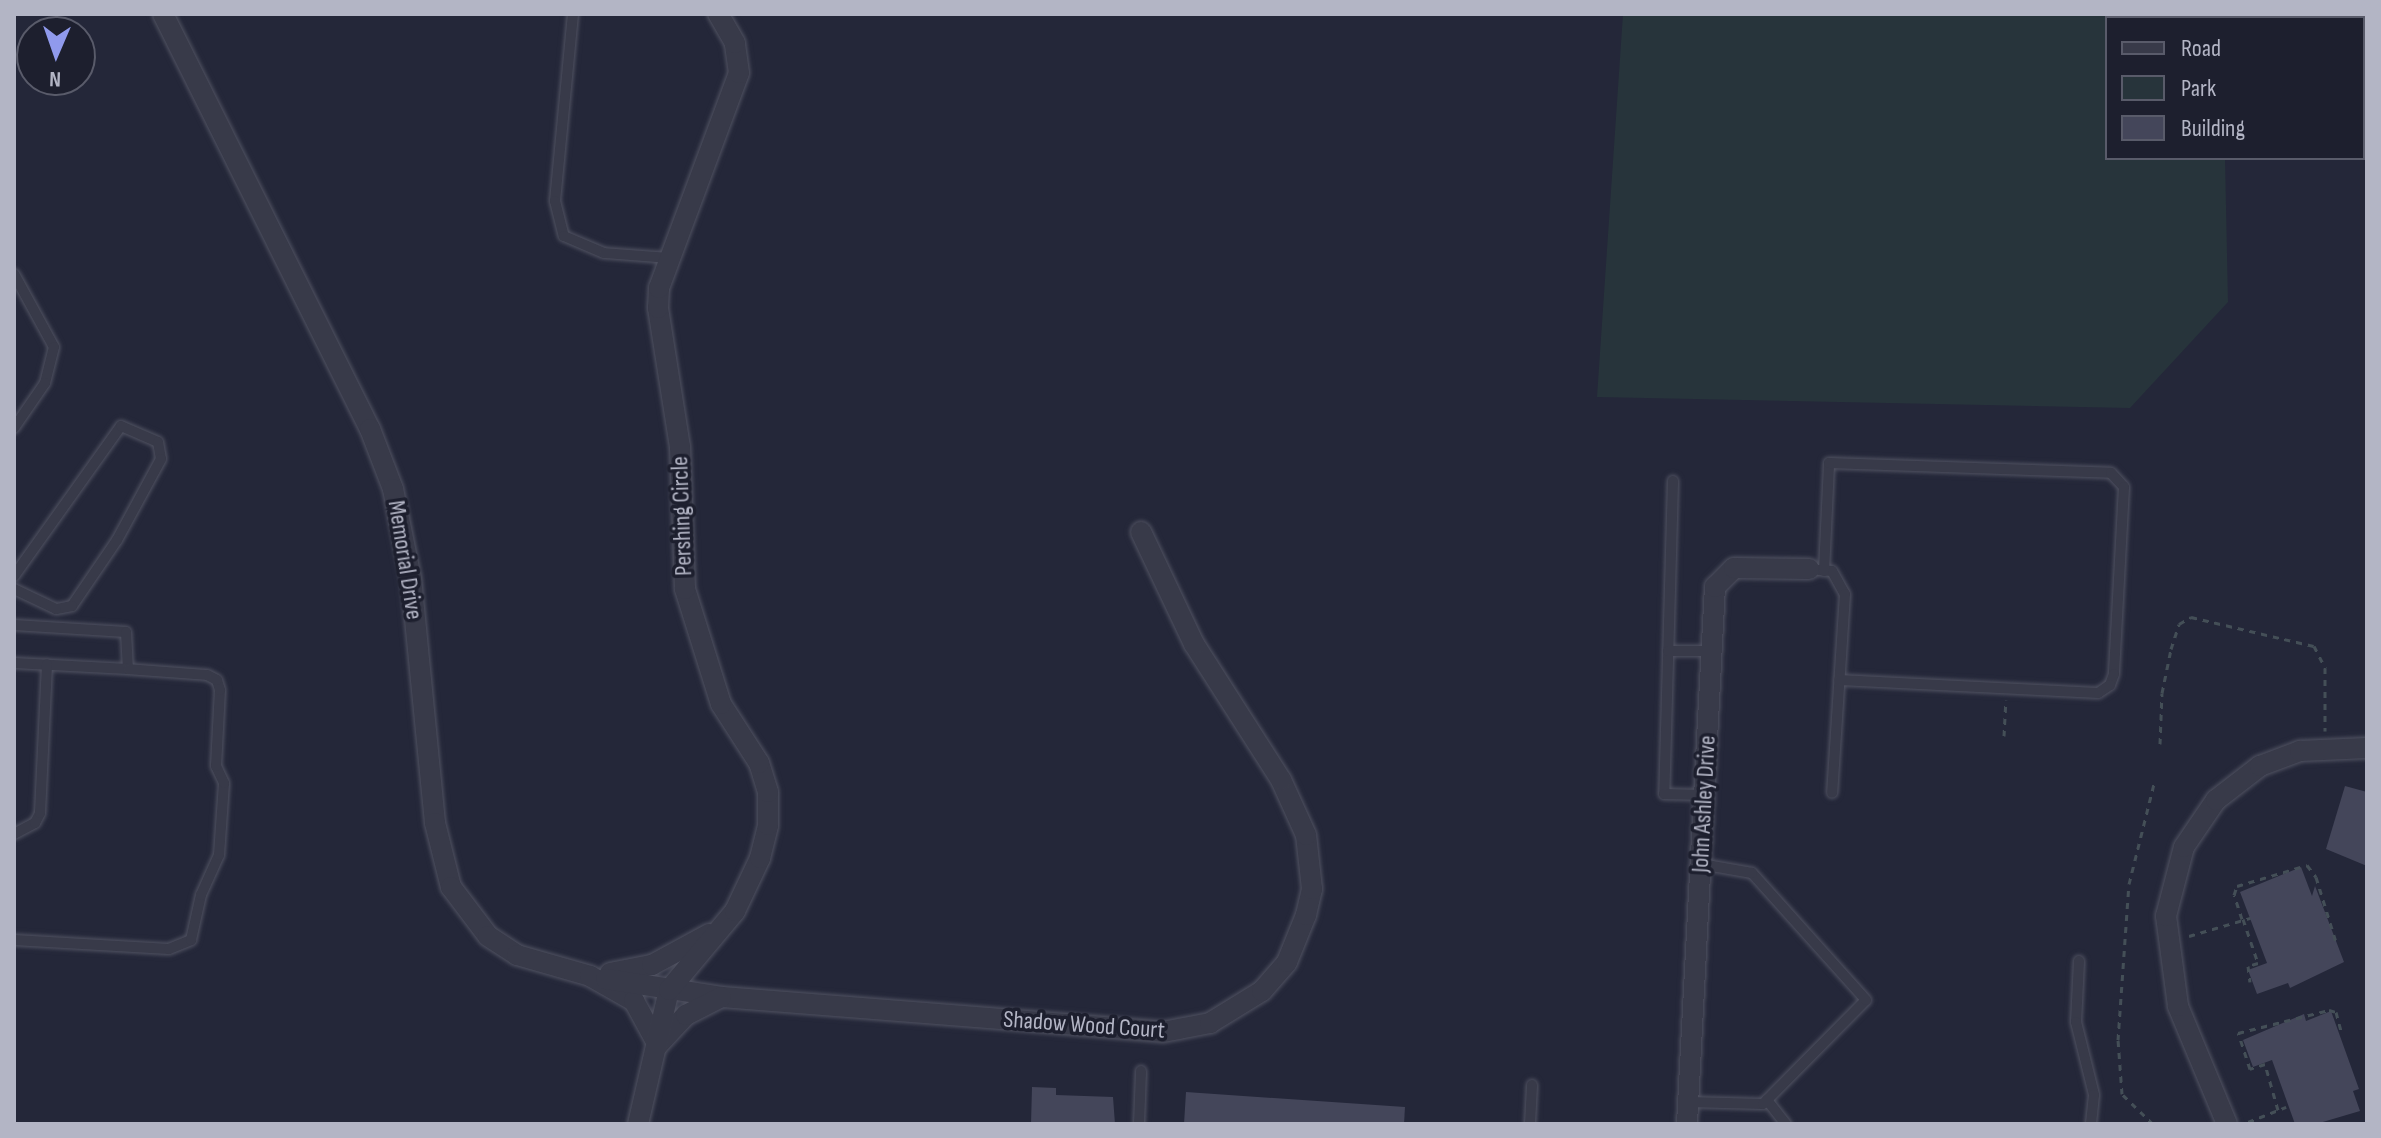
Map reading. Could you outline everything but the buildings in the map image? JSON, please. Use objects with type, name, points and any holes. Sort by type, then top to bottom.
[{"type":"street","name":"Memorial Drive","points":[[163,14],[370,429],[393,489],[411,578],[435,823],[451,887],[488,936],[517,955],[590,976],[634,1001],[658,1045]]},
{"type":"street","name":"Pershing Circle","points":[[658,1045],[669,990],[726,922],[760,858],[768,792],[759,763],[721,704],[685,589],[680,447],[658,308],[671,258],[739,73],[735,43],[718,14]]},
{"type":"street","name":"Shadow Wood Court","points":[[669,990],[722,997],[1163,1032],[1223,1017],[1278,974],[1298,940],[1312,889],[1306,835],[1281,780],[1194,644],[1141,532]]},
{"type":"street","name":"John Ashley Drive","points":[[1687,1124],[1715,587],[1727,571],[1743,566],[1817,570]]},
{"type":"street","points":[[2237,1123],[2178,1006],[2166,916],[2184,847],[2216,800],[2260,766],[2300,751],[2367,748]]},
{"type":"street","name":"Memorial Drive","points":[[590,976],[652,965],[726,922]]},
{"type":"street","points":[[590,976],[669,990]]},
{"type":"street","points":[[638,1124],[658,1045],[686,1015],[722,997]]},
{"type":"lane","points":[[573,14],[555,201],[564,236],[604,253],[671,258]]},
{"type":"lane","points":[[14,274],[54,347],[45,383],[14,428]]},
{"type":"lane","points":[[14,576],[121,426],[158,442],[161,459],[117,540],[72,606],[56,609],[14,589]]},
{"type":"lane","points":[[1832,793],[1839,680],[1845,594],[1841,582],[1817,570],[1829,463],[2111,473],[2124,487],[2110,685],[2098,693],[1839,680]]},
{"type":"lane","points":[[1673,481],[1664,794],[1704,795]]},
{"type":"lane","points":[[14,625],[126,632],[128,669]]},
{"type":"lane","points":[[1668,651],[1712,651]]},
{"type":"lane","points":[[14,663],[207,675],[217,680],[220,690],[216,766],[224,783],[219,855],[201,895],[191,940],[169,949],[14,940]]},
{"type":"lane","points":[[14,834],[35,823],[40,813],[47,664]]},
{"type":"lane","points":[[1688,1102],[1767,1100],[1861,1008],[1864,992],[1752,873],[1701,864]]},
{"type":"lane","points":[[2079,961],[2076,1022],[2094,1095],[2091,1124]]},
{"type":"lane","points":[[1139,1124],[1141,1071]]},
{"type":"lane","points":[[1530,1124],[1532,1085]]},
{"type":"lane","points":[[1767,1100],[1786,1124]]},
{"type":"path","points":[[2160,744],[2162,693],[2171,649],[2179,624],[2191,617],[2314,646],[2325,668],[2325,735]]},
{"type":"path","points":[[2004,736],[2007,689]]},
{"type":"path","points":[[2153,1124],[2122,1094],[2118,1040],[2129,884],[2155,780]]},
{"type":"path","points":[[2250,982],[2248,966],[2258,963],[2234,895],[2237,886],[2307,865],[2316,877],[2336,942]]},
{"type":"path","points":[[2169,939],[2250,918]]},
{"type":"path","points":[[2278,1110],[2265,1064],[2250,1069],[2238,1033],[2329,1010],[2336,1012],[2341,1031]]},
{"type":"path","points":[[2237,1123],[2286,1107]]},
{"type":"green space","points":[[1623,14],[2186,14],[2105,16],[2105,160],[2225,160],[2228,302],[2130,408],[1597,397]]},
{"type":"waterway","points":[[2278,16],[2281,14]]}]
